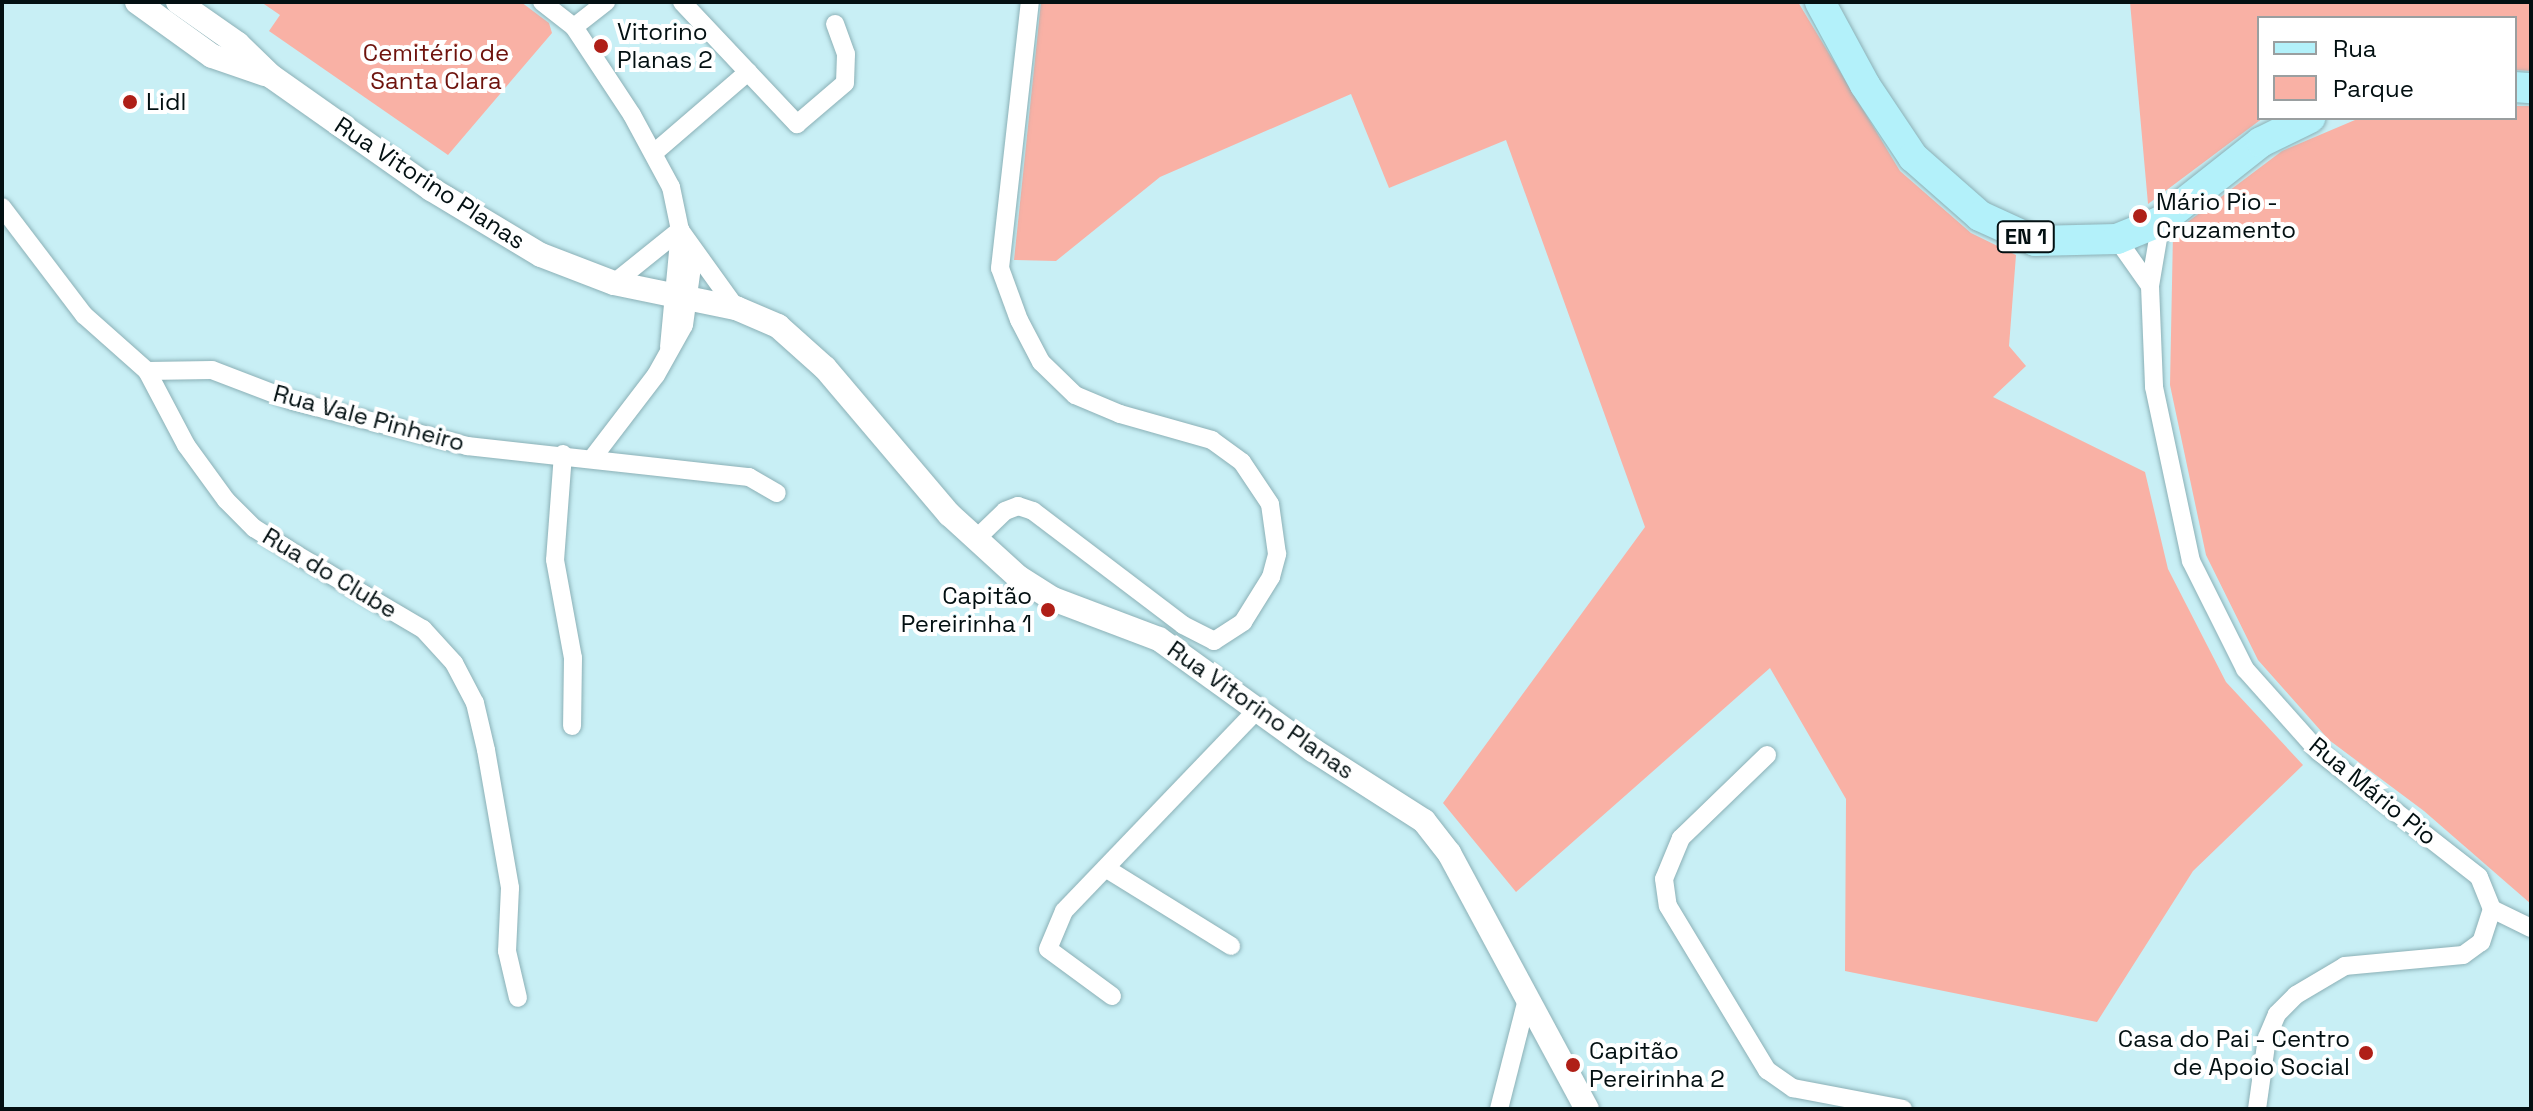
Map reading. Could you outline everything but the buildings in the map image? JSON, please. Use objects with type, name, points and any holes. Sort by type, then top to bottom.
[{"type":"main road","name":"EN 1","points":[[1820,2],[1881,109],[1913,157],[1943,188],[1980,216],[2035,241],[2117,239],[2161,221],[2261,142],[2306,120]]},
{"type":"street","points":[[137,2],[212,56],[271,76]]},
{"type":"street","points":[[178,2],[238,44],[271,76]]},
{"type":"street","name":"Rua Vitorino Planas","points":[[542,2],[574,27],[655,152],[671,187],[680,230],[736,308]]},
{"type":"street","points":[[574,27],[606,2]]},
{"type":"street","points":[[682,2],[797,124],[845,83],[846,54],[835,24]]},
{"type":"street","points":[[976,539],[1005,511],[1018,506],[1033,511],[1183,625],[1214,641],[1243,622],[1271,577],[1277,554],[1270,504],[1242,462],[1212,440],[1120,414],[1075,395],[1041,362],[1019,320],[1000,268],[1030,2]]},
{"type":"street","points":[[655,152],[748,72]]},
{"type":"street","name":"Rua Vitorino Planas","points":[[271,76],[455,203],[541,255],[614,283],[736,308],[778,326],[805,346],[976,539],[1018,577],[1053,599],[1159,639],[1424,821],[1449,853],[1526,1003],[1587,1109]]},
{"type":"street","name":"Rua do Clube","points":[[2,207],[84,315],[147,371],[200,467],[254,528],[423,629],[454,663],[475,703],[486,750],[510,888],[507,951],[518,998]]},
{"type":"street","name":"Rua Mário Pio","points":[[2161,221],[2150,286],[2161,436],[2191,561],[2245,669],[2318,751],[2479,877],[2492,909]]},
{"type":"street","points":[[614,283],[680,230]]},
{"type":"street","points":[[680,230],[680,296]]},
{"type":"street","points":[[2117,239],[2150,286]]},
{"type":"street","points":[[594,456],[669,350],[680,296],[694,252]]},
{"type":"street","name":"Rua Vale Pinheiro","points":[[147,371],[212,370],[293,401],[467,446],[594,456],[749,477],[777,493]]},
{"type":"street","points":[[563,454],[555,560],[573,658],[572,726]]},
{"type":"street","points":[[1112,996],[1048,949],[1064,911],[1258,709]]},
{"type":"street","points":[[1767,755],[1681,838],[1664,879],[1668,906],[1767,1070],[1793,1088],[1903,1109]]},
{"type":"street","points":[[1107,869],[1231,946]]},
{"type":"street","points":[[2257,1109],[2267,1038],[2277,1014],[2296,995],[2345,966],[2463,955],[2481,942],[2492,909],[2531,928]]},
{"type":"street","points":[[1499,1109],[1526,1003]]},
{"type":"green space","name":"Cemitério de Santa Clara","points":[[261,2],[521,2],[549,23],[552,33],[448,155],[269,31],[280,15]]},
{"type":"green space","points":[[1041,2],[1798,2],[1900,171],[1971,233],[2016,255],[2009,346],[2026,366],[1993,397],[2145,472],[2168,569],[2226,682],[2303,765],[2193,871],[2097,1022],[1845,971],[1846,799],[1770,668],[1516,892],[1443,803],[1645,527],[1506,140],[1389,188],[1351,94],[1160,177],[1056,261],[1014,260]]},
{"type":"green space","points":[[2130,2],[2531,2],[2531,71],[2517,70],[2517,16],[2257,16],[2257,120],[2260,120],[2148,204]]},
{"type":"green space","points":[[2517,106],[2531,106],[2531,904],[2424,811],[2329,740],[2258,660],[2206,555],[2170,385],[2173,233],[2282,151],[2355,120],[2517,120]]},
{"type":"place","name":"Vitorino Planas 2","points":[[601,46]]},
{"type":"place","name":"Lidl","points":[[130,102]]},
{"type":"place","name":"Mário Pio - Cruzamento","points":[[2140,216]]},
{"type":"place","name":"Capitão Pereirinha 1","points":[[1048,610]]},
{"type":"place","name":"Casa do Pai - Centro de Apoio Social","points":[[2366,1053]]},
{"type":"place","name":"Capitão Pereirinha 2","points":[[1573,1065]]}]
